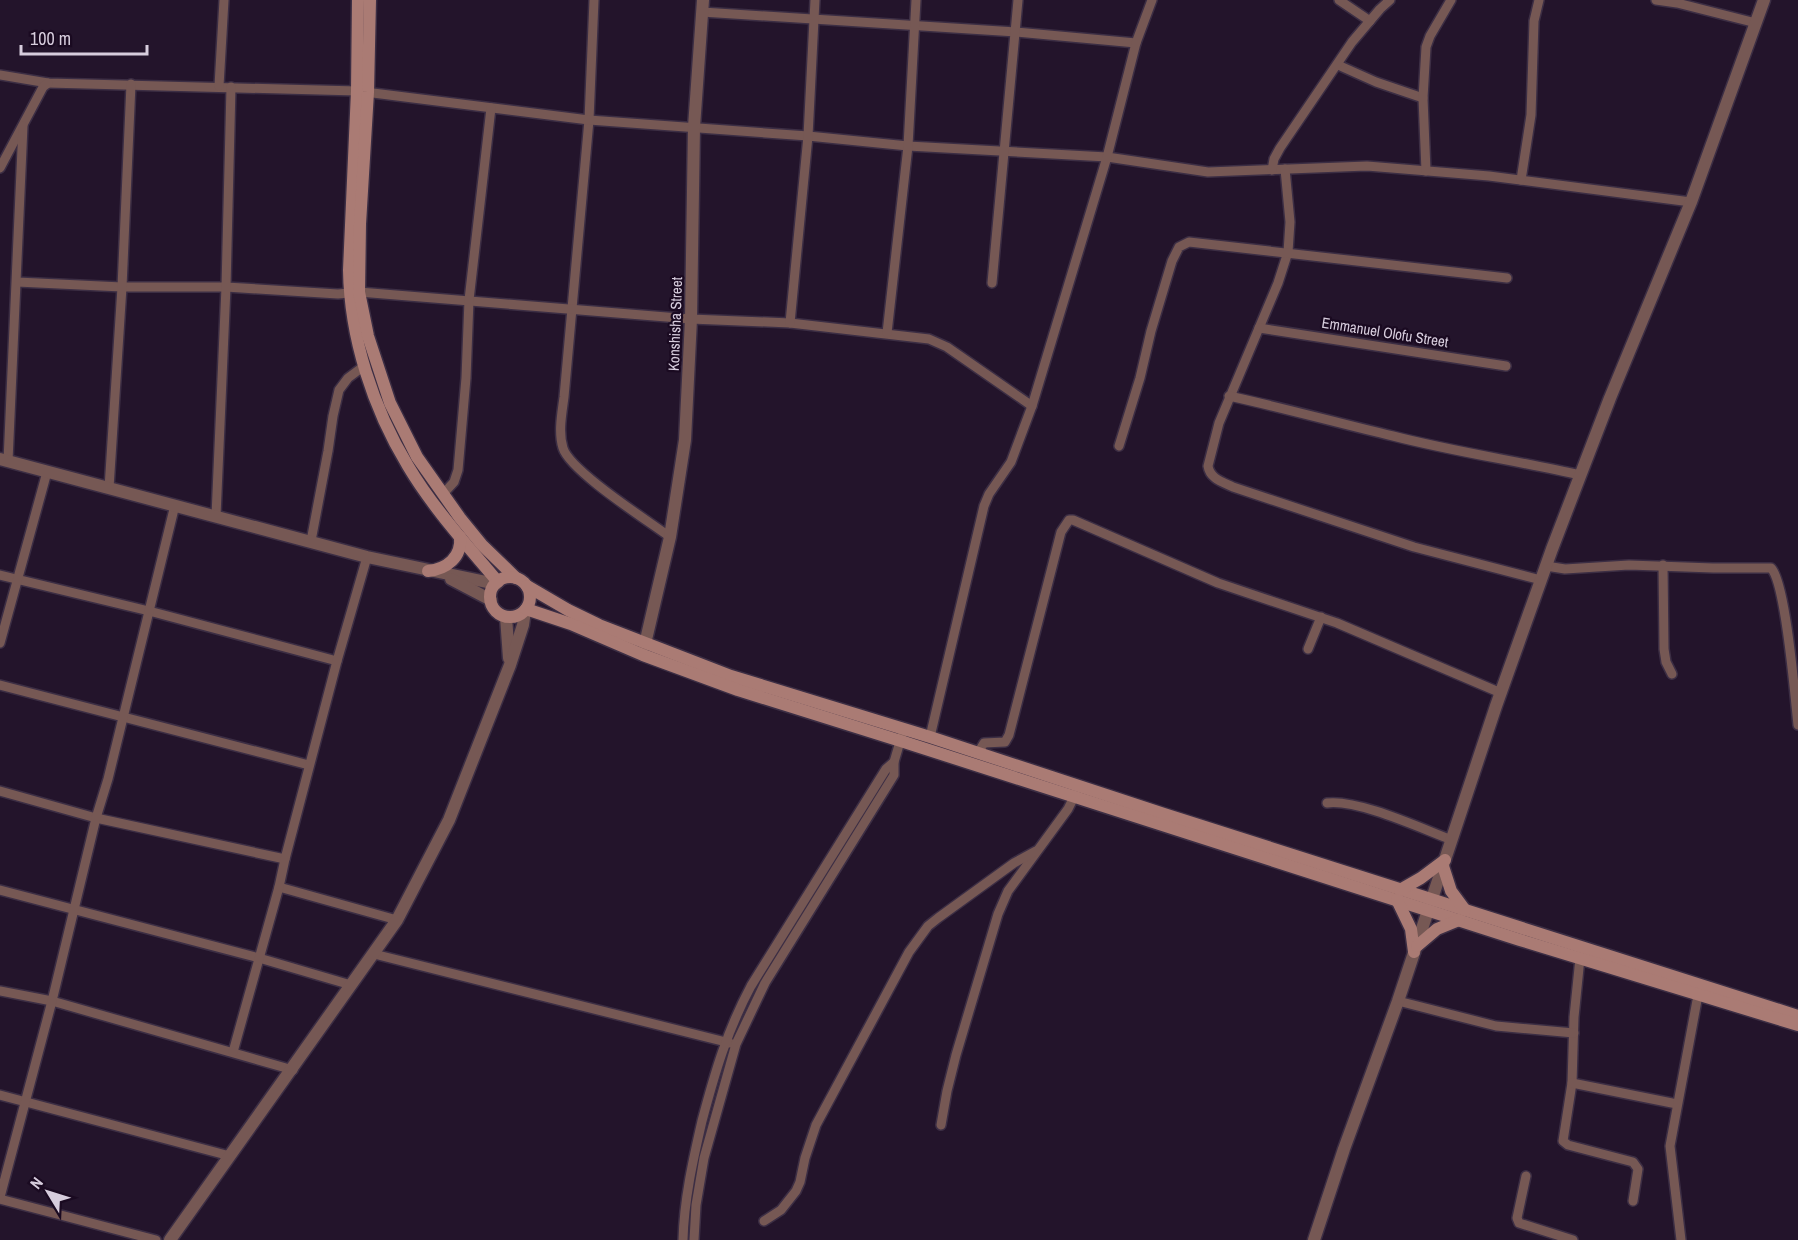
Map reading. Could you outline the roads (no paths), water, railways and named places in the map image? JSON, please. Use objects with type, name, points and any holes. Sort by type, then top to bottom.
[{"type":"main road","points":[[358,0],[362,91],[360,224],[354,293],[355,332],[364,366],[396,445],[422,487],[497,583]]},
{"type":"main road","points":[[362,91],[370,0]]},
{"type":"main road","points":[[354,293],[393,411],[417,457],[482,545],[521,582],[578,615],[645,644],[731,676],[902,735],[1430,905],[1798,1016]]},
{"type":"main road","points":[[428,571],[441,568],[452,561],[460,548],[460,537]]},
{"type":"main road","points":[[507,578],[521,582],[530,598],[526,610],[516,616],[506,617],[496,611],[491,600],[492,591],[497,583],[507,578]]},
{"type":"main road","points":[[526,610],[571,624],[653,659],[727,686],[902,735],[930,737],[978,753],[1077,792]]},
{"type":"main road","points":[[1399,895],[1444,863],[1451,891],[1462,915],[1580,958],[1798,1025]]},
{"type":"main road","points":[[1399,895],[1415,949],[1437,929],[1462,915]]},
{"type":"street","points":[[219,86],[225,0]]},
{"type":"street","points":[[594,0],[589,120],[571,308],[561,433],[562,447],[578,470],[670,537]]},
{"type":"street","points":[[790,323],[808,136],[815,0]]},
{"type":"street","points":[[886,333],[908,146],[916,0]]},
{"type":"street","points":[[992,283],[1018,0]]},
{"type":"street","points":[[930,737],[986,499],[1011,462],[1032,406],[1107,158],[1137,43],[1152,0]]},
{"type":"street","points":[[1339,0],[1370,21]]},
{"type":"street","points":[[1272,170],[1274,159],[1280,148],[1352,42],[1390,0]]},
{"type":"street","points":[[1521,180],[1531,116],[1534,21],[1539,0]]},
{"type":"street","points":[[1656,0],[1756,23]]},
{"type":"street","points":[[1314,1240],[1546,566],[1580,475],[1690,202],[1764,0]]},
{"type":"street","points":[[1426,171],[1422,98],[1426,47],[1446,2]]},
{"type":"street","points":[[703,6],[814,21],[1016,32],[1137,43]]},
{"type":"street","name":"Konshisha Street","points":[[645,644],[670,537],[685,440],[691,319],[694,127],[703,6]]},
{"type":"street","points":[[1338,65],[1376,82],[1422,98]]},
{"type":"street","points":[[0,75],[48,82],[362,91],[589,120],[808,136],[908,146],[1107,158],[1208,172],[1367,166],[1521,180],[1690,202]]},
{"type":"street","points":[[0,168],[43,87],[48,82]]},
{"type":"street","points":[[108,488],[122,287],[131,84]]},
{"type":"street","points":[[216,516],[226,287],[231,87]]},
{"type":"street","points":[[443,494],[454,482],[458,470],[466,378],[469,300],[491,108]]},
{"type":"street","points":[[23,126],[17,282],[4,460],[367,557],[442,574],[497,583]]},
{"type":"street","points":[[1285,169],[1290,222],[1288,252],[1278,283],[1219,423],[1208,466],[1210,473],[1233,487],[1414,547],[1541,580]]},
{"type":"street","points":[[1119,446],[1140,378],[1150,331],[1172,261],[1179,248],[1189,242],[1507,278]]},
{"type":"street","points":[[17,282],[122,287],[226,287],[354,293],[469,300],[691,319],[790,323],[886,333],[928,339],[938,343],[1032,406]]},
{"type":"street","name":"Emmanuel Olofu Street","points":[[1259,328],[1506,366]]},
{"type":"street","points":[[311,541],[339,390],[348,378],[364,366]]},
{"type":"street","points":[[1229,396],[1478,456],[1580,475]]},
{"type":"street","points":[[0,643],[47,471]]},
{"type":"street","points":[[156,1240],[0,1198],[52,1001],[175,505]]},
{"type":"street","points":[[978,753],[984,743],[1005,741],[1009,735],[1061,532],[1069,520],[1080,522],[1218,583],[1321,617],[1414,654],[1501,693]]},
{"type":"street","points":[[233,1052],[367,557]]},
{"type":"street","points":[[1546,566],[1580,569],[1629,565],[1772,568],[1779,583],[1787,628],[1798,725]]},
{"type":"street","points":[[1663,565],[1664,649],[1666,662],[1672,674]]},
{"type":"street","points":[[442,574],[491,600]]},
{"type":"street","points":[[0,575],[149,611],[337,661]]},
{"type":"street","points":[[170,1240],[293,1070],[397,920],[449,820],[510,665],[526,610]]},
{"type":"street","points":[[506,617],[510,665]]},
{"type":"street","points":[[1308,649],[1321,617]]},
{"type":"street","points":[[0,685],[309,765]]},
{"type":"street","points":[[694,1240],[696,1205],[704,1158],[735,1044],[771,972],[894,775],[894,762],[902,735]]},
{"type":"street","points":[[683,1240],[692,1161],[733,1019],[751,986],[886,769],[894,762]]},
{"type":"street","points":[[0,791],[96,818],[285,859]]},
{"type":"street","points":[[941,1125],[956,1055],[998,914],[1008,891],[1077,792]]},
{"type":"street","points":[[1327,803],[1356,805],[1452,840]]},
{"type":"street","points":[[764,1221],[781,1210],[796,1191],[816,1125],[909,952],[928,926],[1014,863],[1036,851]]},
{"type":"street","points":[[279,887],[397,920]]},
{"type":"street","points":[[0,890],[259,958],[351,985]]},
{"type":"street","points":[[374,954],[735,1044]]},
{"type":"street","points":[[1580,958],[1572,1083],[1563,1141],[1568,1145],[1633,1162],[1638,1169],[1633,1201]]},
{"type":"street","points":[[0,990],[52,1001],[293,1070]]},
{"type":"street","points":[[1681,1240],[1670,1146],[1698,994]]},
{"type":"street","points":[[1398,1001],[1496,1026],[1574,1033]]},
{"type":"street","points":[[1572,1083],[1677,1104]]},
{"type":"street","points":[[0,1095],[230,1156]]},
{"type":"street","points":[[1526,1176],[1517,1218],[1519,1222],[1573,1240]]}]
